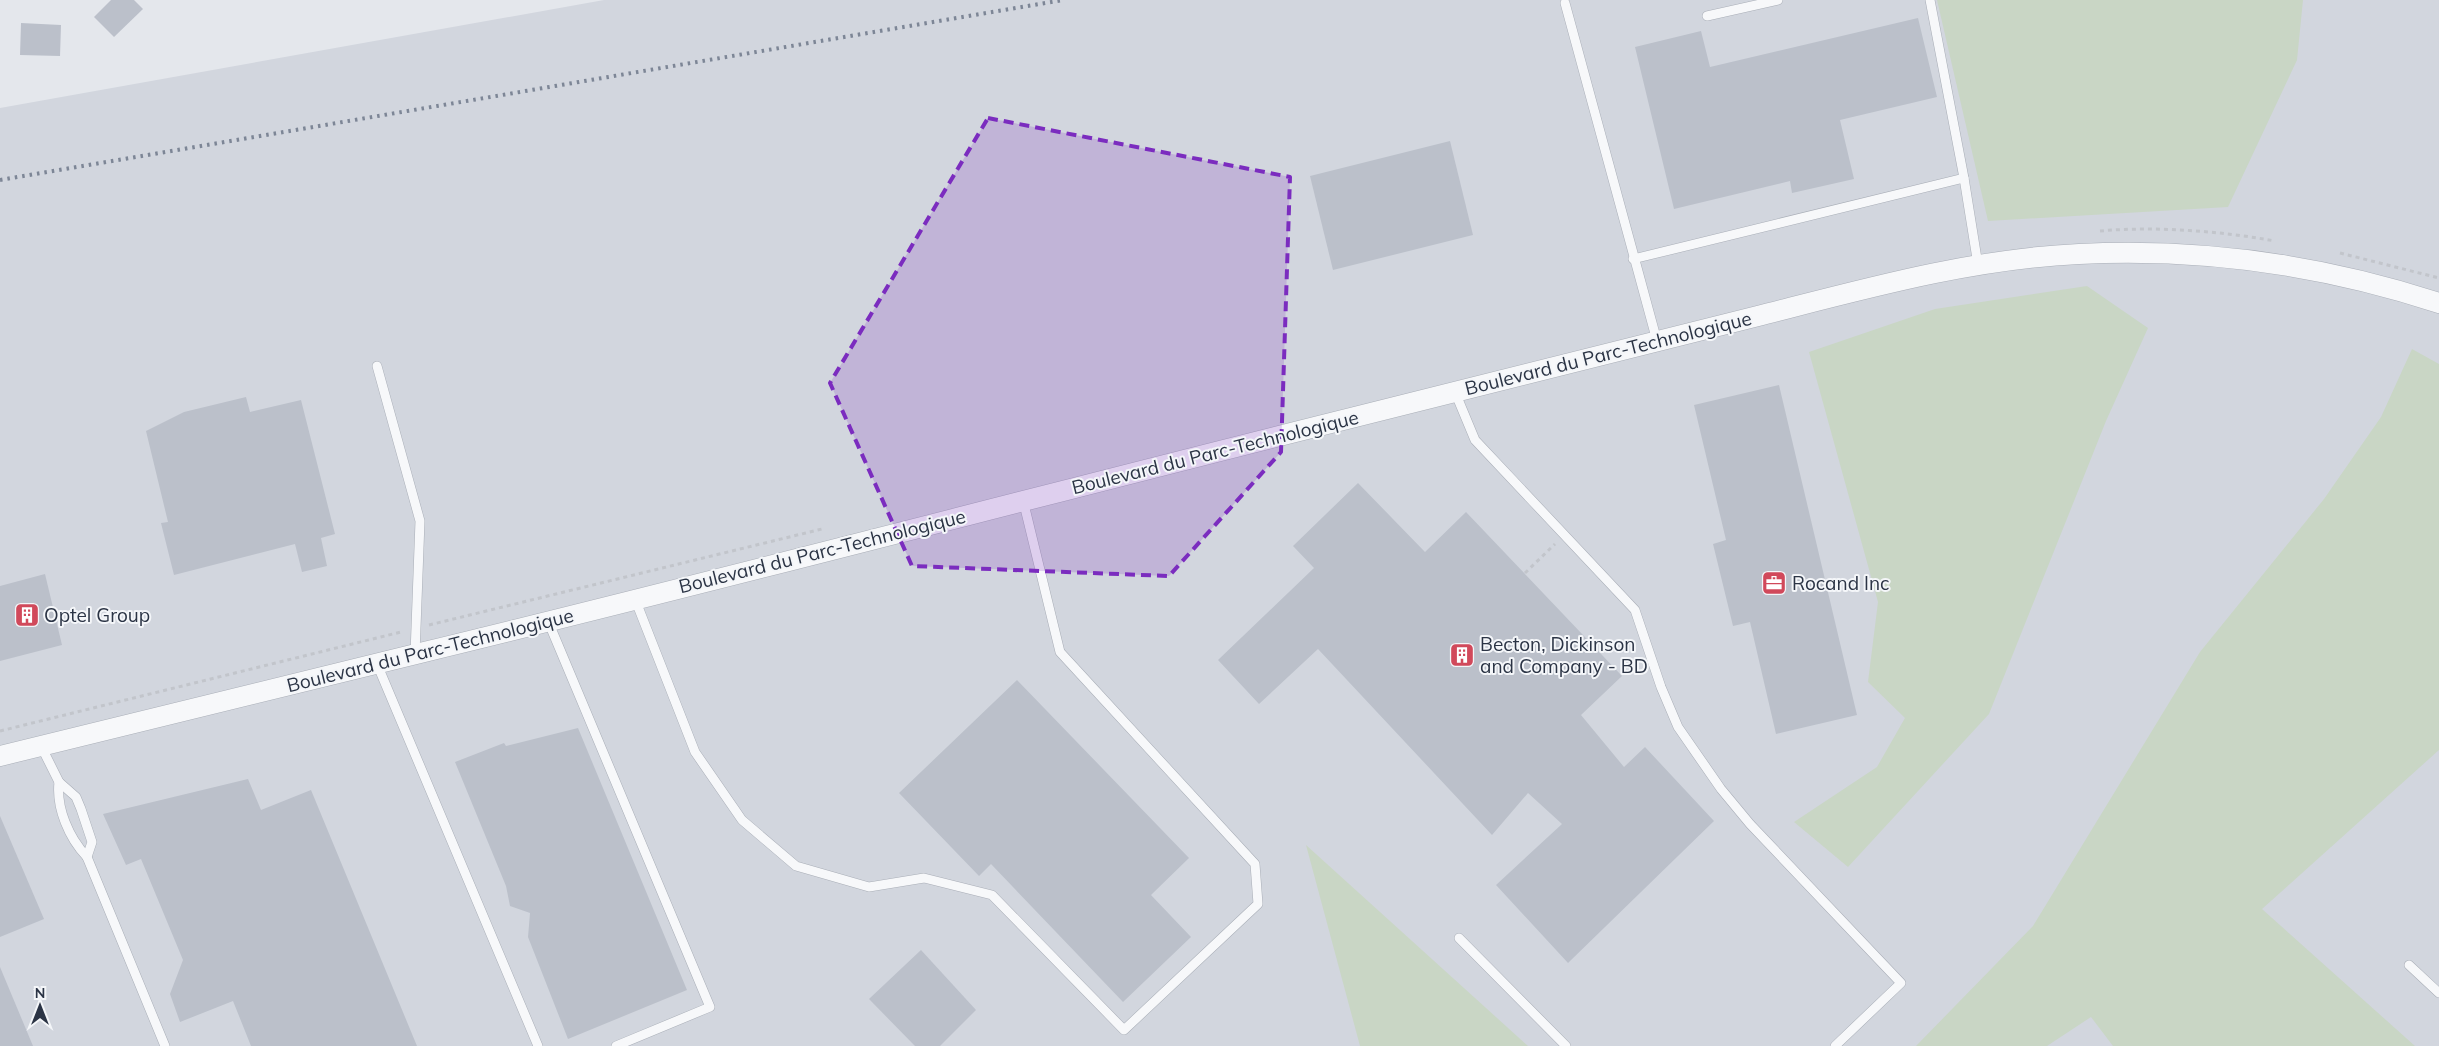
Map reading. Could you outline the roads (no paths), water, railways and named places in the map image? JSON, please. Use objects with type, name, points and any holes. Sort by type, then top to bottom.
[{"type":"street","name":"Boulevard du Parc-Technologique","points":[[0,756],[377,664],[1884,284],[1978,265],[2079,254],[2154,253],[2227,258],[2290,266],[2386,286],[2439,303]]},
{"type":"lane","points":[[1707,16],[1778,0]]},
{"type":"lane","points":[[1930,0],[1964,178],[1978,265]]},
{"type":"lane","points":[[1565,2],[1633,259],[1657,341]]},
{"type":"lane","points":[[1633,259],[1964,178]]},
{"type":"lane","points":[[377,366],[420,522],[415,654]]},
{"type":"lane","points":[[1455,392],[1475,440],[1635,610],[1661,687],[1678,727],[1721,788],[1750,824],[1901,983],[1835,1046]]},
{"type":"lane","points":[[635,598],[695,752],[742,820],[796,866],[869,887],[924,878],[992,895],[1124,1030],[1258,904],[1255,864],[1060,652],[1023,500]]},
{"type":"lane","points":[[548,621],[710,1007],[616,1046]]},
{"type":"lane","points":[[377,664],[538,1046]]},
{"type":"lane","points":[[41,746],[59,782],[76,797],[90,831],[92,842],[87,857]]},
{"type":"lane","points":[[59,782],[57,797],[77,846],[87,857],[165,1046]]},
{"type":"lane","points":[[1459,938],[1566,1046]]},
{"type":"lane","points":[[2409,965],[2439,993]]},
{"type":"railway","points":[[0,180],[1063,0]]},
{"type":"place","name":"Rocand Inc","points":[[1774,583]]},
{"type":"place","name":"Optel Group","points":[[27,615]]},
{"type":"place","name":"Becton, Dickinson and Company - BD","points":[[1462,655]]}]
